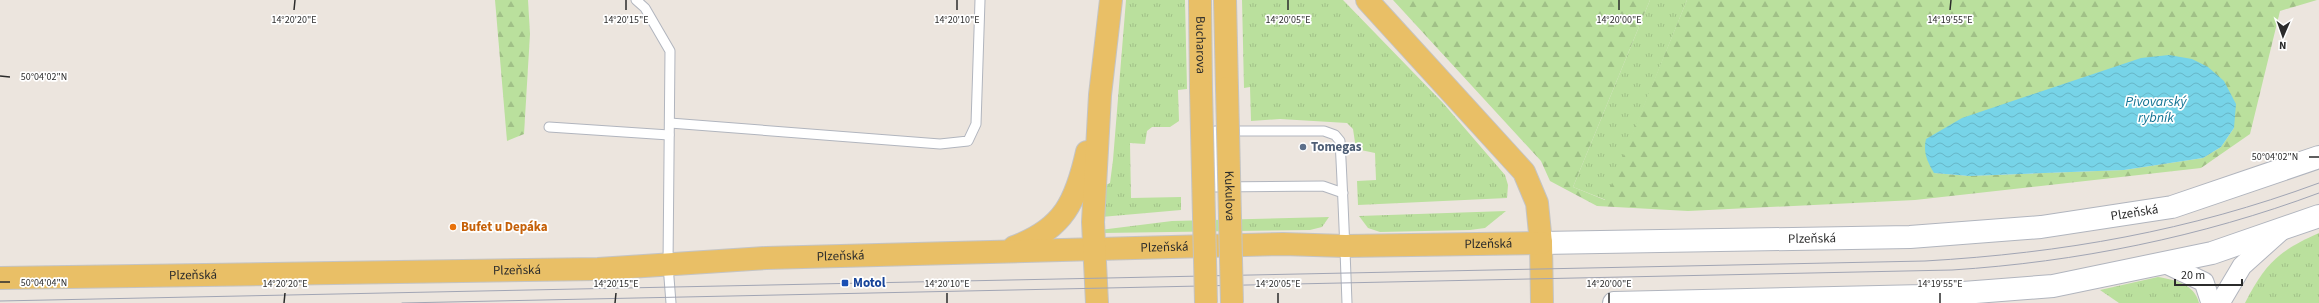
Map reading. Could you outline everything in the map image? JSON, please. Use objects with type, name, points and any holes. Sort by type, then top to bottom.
[{"type":"main road","points":[[1097,303],[1093,222],[1100,95],[1111,0]]},
{"type":"main road","name":"Bucharova","points":[[1200,0],[1202,89]]},
{"type":"main road","name":"Bucharova","points":[[1225,0],[1227,88]]},
{"type":"main road","points":[[1367,0],[1524,172],[1537,203],[1541,243],[1542,303]]},
{"type":"main road","name":"Kukulova","points":[[1227,88],[1232,303]]},
{"type":"main road","name":"Kukulova","points":[[1202,89],[1206,303]]},
{"type":"main road","points":[[1000,253],[1038,237],[1068,211],[1082,174],[1100,95]]},
{"type":"main road","name":"Plzeňská","points":[[0,278],[480,271],[668,265],[766,258],[1000,253],[1283,244],[1346,246],[1910,236],[2041,227],[2172,207],[2319,157]]},
{"type":"main road","points":[[1614,303],[1932,295],[2053,286],[2212,253],[2319,216]]},
{"type":"street","points":[[2220,303],[2242,266],[2283,229]]},
{"type":"street","points":[[2164,263],[2204,282],[2211,303]]},
{"type":"lane","points":[[636,0],[645,8],[670,51],[668,265],[671,303]]},
{"type":"lane","points":[[670,123],[940,144],[968,141],[976,124],[980,0]]},
{"type":"lane","points":[[549,127],[669,135]]},
{"type":"lane","points":[[1343,193],[1323,186],[1214,187],[1215,131],[1324,131],[1335,135],[1340,141],[1343,193],[1346,246],[1347,303]]},
{"type":"green space","points":[[495,0],[528,0],[530,34],[524,134],[507,141]]},
{"type":"green space","points":[[1126,0],[1185,0],[1187,89],[1178,90],[1179,121],[1170,127],[1152,127],[1147,131],[1145,144],[1130,143],[1131,198],[1181,197],[1181,210],[1101,217],[1104,186],[1110,183],[1113,160]]},
{"type":"green space","points":[[1242,0],[1343,0],[1443,103],[1505,175],[1508,185],[1507,198],[1358,205],[1357,181],[1376,180],[1375,153],[1356,149],[1353,129],[1347,123],[1280,119],[1251,121],[1250,87],[1244,88]]},
{"type":"green space","points":[[1393,0],[1650,0],[1573,187],[1605,200],[1687,0],[2317,0],[2280,11],[2250,134],[2201,168],[1915,200],[1688,211],[1597,206],[1550,181],[1541,161]],"holes":[[[2234,128],[2221,147],[2203,158],[2124,170],[1969,176],[1934,173]]]},
{"type":"green space","points":[[1650,0],[1687,0],[1606,200],[1573,187]]},
{"type":"green space","points":[[1506,211],[1485,228],[1470,230],[1380,232],[1368,228],[1359,216]]},
{"type":"green space","points":[[1329,217],[1322,227],[1310,230],[1103,233],[1100,230],[1172,221]]},
{"type":"green space","points":[[2319,233],[2319,303],[2245,303],[2259,278],[2274,260],[2293,246]]},
{"type":"green space","points":[[2158,277],[2178,282],[2189,287],[2197,297],[2199,303],[2119,303],[2100,290]]},
{"type":"water","name":"Pivovarský rybník","points":[[2169,55],[2192,59],[2208,67],[2224,81],[2236,104],[2234,128],[2221,147],[2203,158],[2124,170],[1969,176],[1934,173],[1929,164],[1925,152],[1926,139],[1962,118],[2141,58]]},
{"type":"tram line","points":[[0,301],[1925,261],[2026,252],[2125,237],[2174,227],[2222,214],[2270,200],[2319,183]]},
{"type":"tram line","points":[[402,303],[1952,270],[2045,261],[2138,245],[2184,235],[2274,209],[2319,193]]},
{"type":"place","name":"Tomegas","points":[[1303,147]]},
{"type":"place","name":"Bufet u Depáka","points":[[453,227]]},
{"type":"place","name":"Motol","points":[[845,283]]}]
